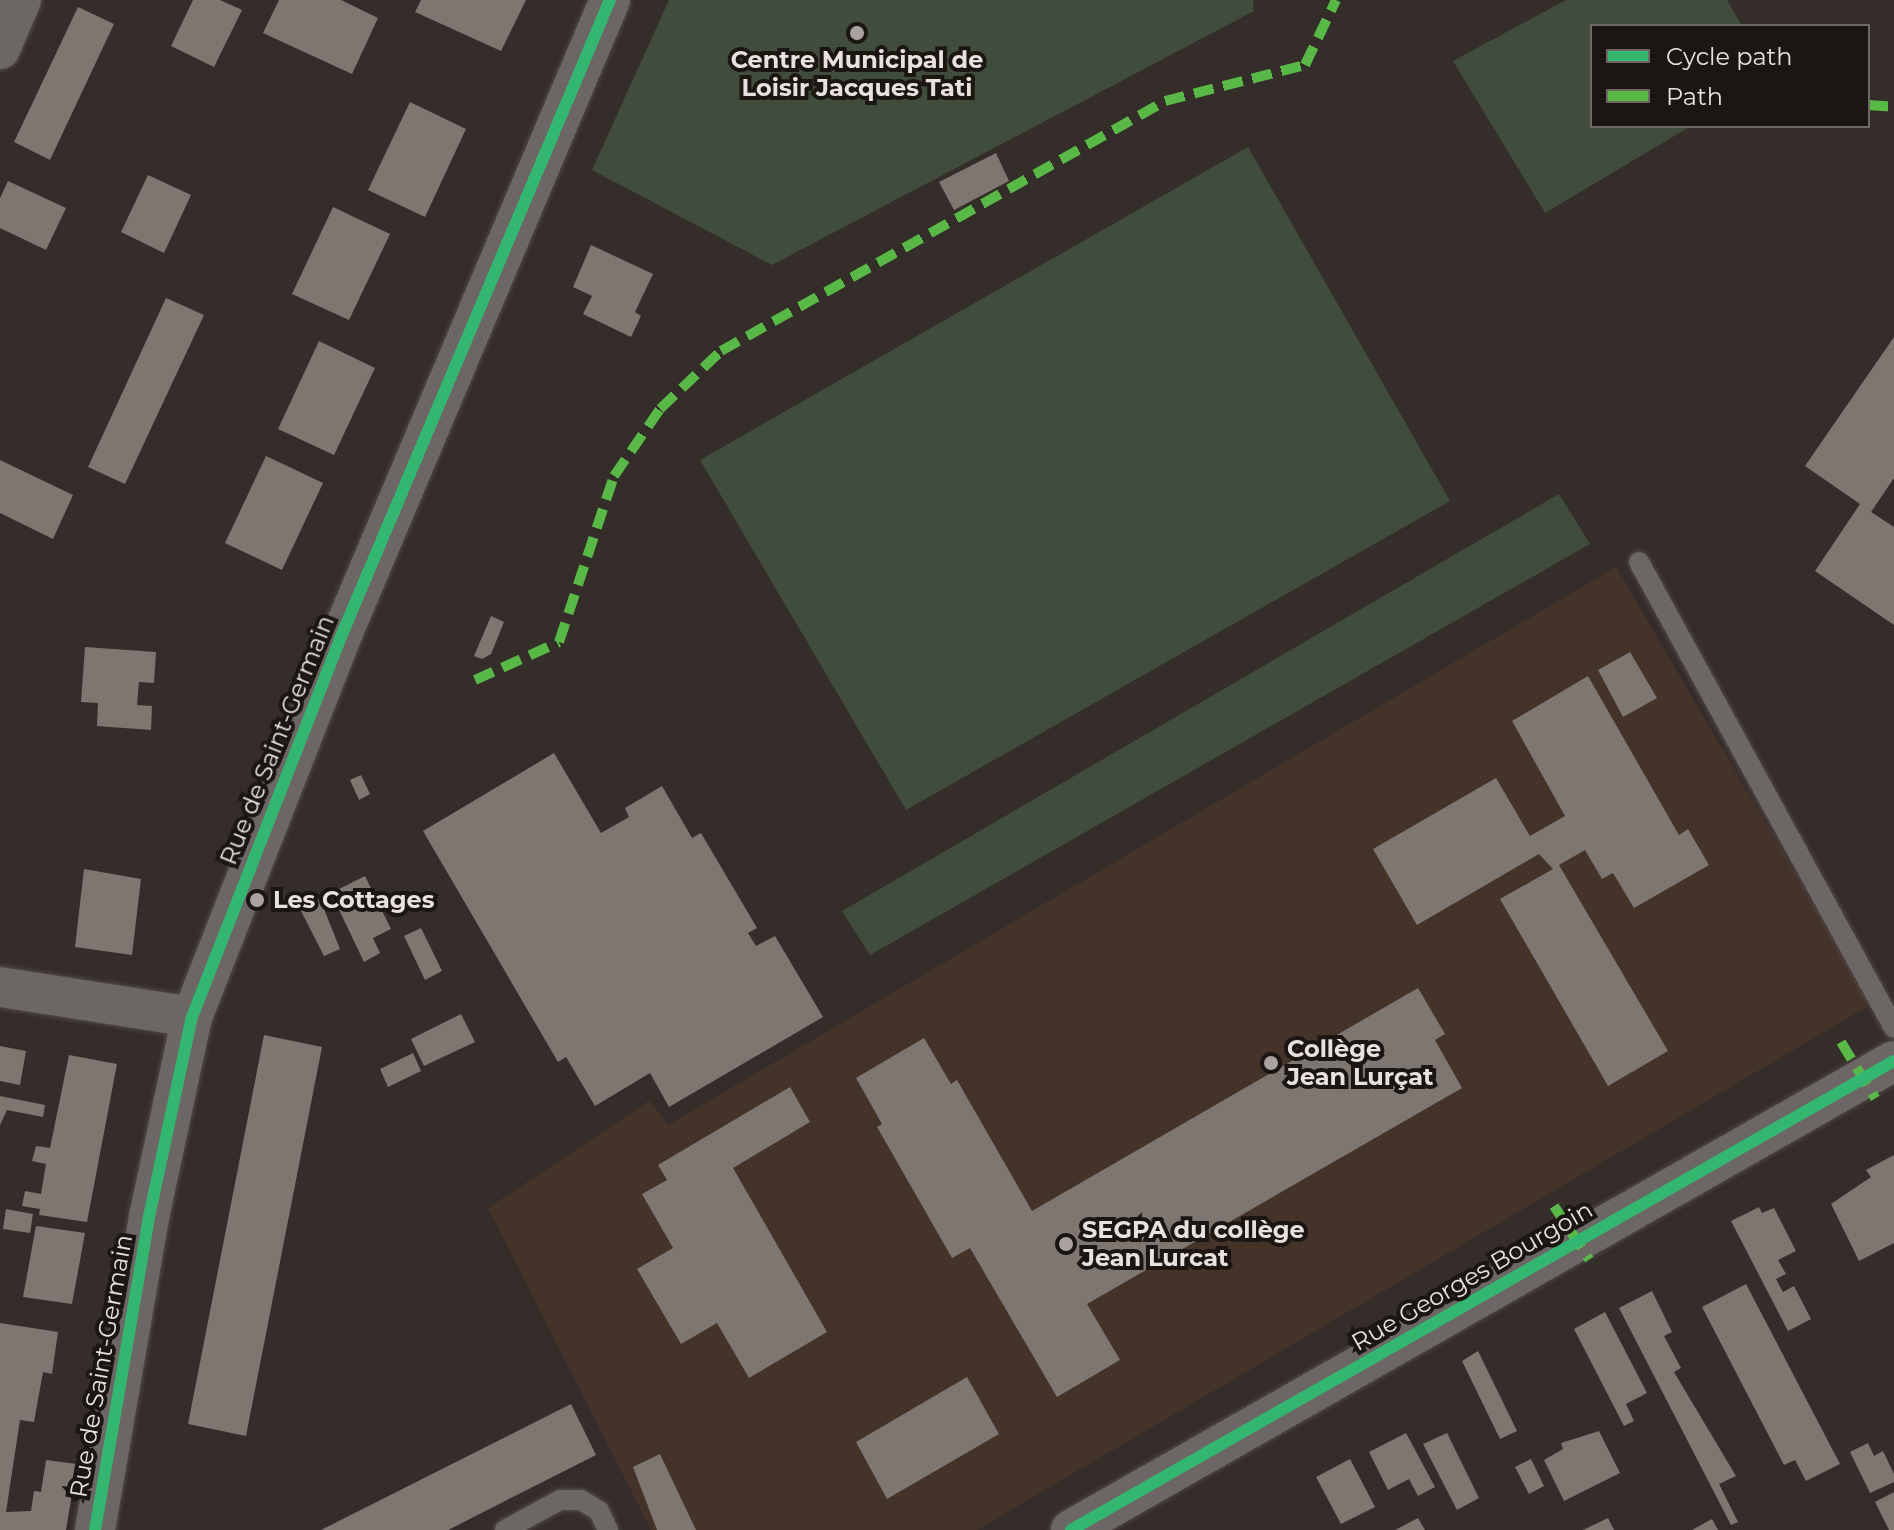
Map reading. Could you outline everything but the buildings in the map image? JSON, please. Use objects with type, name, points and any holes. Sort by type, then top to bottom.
[{"type":"street","points":[[0,49],[21,0]]},
{"type":"street","name":"Rue de Saint-Germain","points":[[95,1530],[149,1217],[192,1017],[343,632],[610,0]]},
{"type":"street","points":[[0,987],[192,1017]]},
{"type":"street","name":"Rue Georges Bourgoin","points":[[1071,1530],[1894,1061]]},
{"type":"lane","points":[[1639,562],[1894,1028]]},
{"type":"lane","points":[[505,1530],[560,1500],[581,1500],[599,1511],[608,1530]]},
{"type":"shaded area","name":"Collège Jean Lurçat","points":[[1616,567],[1872,1004],[977,1530],[651,1530],[488,1208],[650,1100],[668,1125]]},
{"type":"green space","points":[[669,0],[1253,0],[1254,11],[772,265],[592,170]]},
{"type":"green space","points":[[1566,0],[1727,0],[1741,24],[1590,24],[1590,128],[1688,128],[1545,213],[1453,61]]},
{"type":"green space","points":[[1248,147],[1450,501],[906,810],[700,460]]},
{"type":"green space","points":[[1559,494],[1590,544],[870,955],[842,911]]},
{"type":"marked path","points":[[475,680],[559,642],[614,476],[660,409],[721,351],[1165,101],[1305,65],[1336,0]]},
{"type":"marked path","points":[[1870,105],[1894,107]]},
{"type":"marked path","points":[[1841,1042],[1875,1098]]},
{"type":"marked path","points":[[1554,1206],[1589,1259]]},
{"type":"cycle path","points":[[95,1530],[149,1217],[192,1017],[343,632],[610,0]]},
{"type":"cycle path","points":[[1071,1530],[1894,1061]]},
{"type":"place","name":"Centre Municipal de Loisir Jacques Tati","points":[[857,33]]},
{"type":"place","name":"Les Cottages","points":[[257,900]]},
{"type":"place","name":"Collège Jean Lurçat","points":[[1271,1063]]},
{"type":"place","name":"SEGPA du collège Jean Lurcat","points":[[1066,1244]]}]
